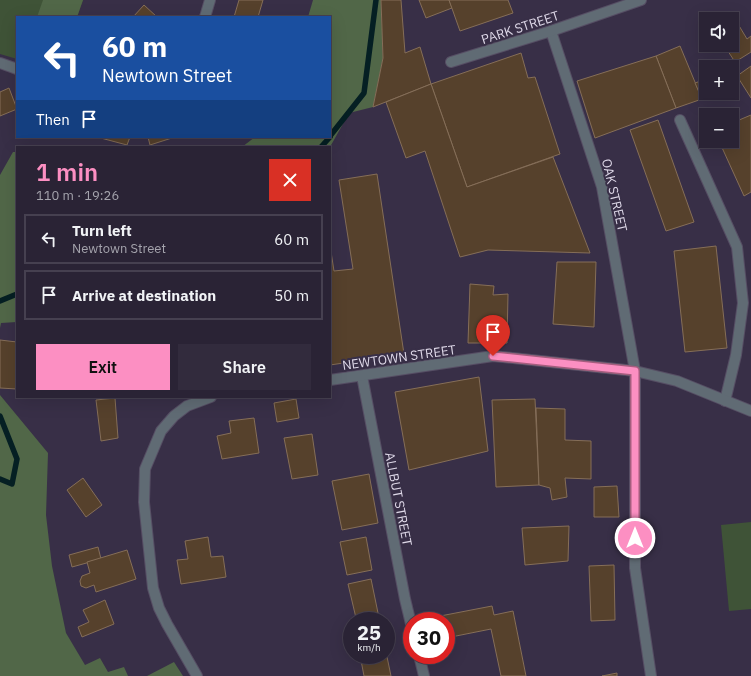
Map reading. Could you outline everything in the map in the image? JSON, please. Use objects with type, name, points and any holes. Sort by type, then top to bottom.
[{"type":"street","points":[[205,16],[210,0]]},
{"type":"street","name":"PARK STREET","points":[[451,62],[551,31],[641,0]]},
{"type":"street","name":"OAK STREET","points":[[551,31],[602,187],[635,371],[635,568],[651,676]]},
{"type":"street","points":[[0,63],[16,69]]},
{"type":"street","points":[[680,120],[737,247],[743,303],[736,355],[725,401]]},
{"type":"street","name":"NEWTOWN STREET","points":[[331,380],[493,356],[635,371],[677,381],[751,411]]},
{"type":"street","name":"ALLBUT STREET","points":[[362,376],[408,612]]},
{"type":"street","points":[[198,676],[167,624],[159,608],[153,588],[144,502],[145,469],[161,431],[174,416],[187,406],[208,398]]},
{"type":"street","points":[[421,664],[424,676]]},
{"type":"green space","points":[[0,0],[83,0],[77,16],[16,16],[16,59],[0,54]]},
{"type":"green space","points":[[43,0],[83,0],[77,16],[37,16]]},
{"type":"green space","points":[[313,0],[381,0],[383,58],[373,107],[349,113],[331,146],[243,146],[254,138],[331,138],[331,16],[308,16]]},
{"type":"green space","points":[[13,152],[16,152],[16,322],[1,323],[0,328],[0,175]]},
{"type":"green space","points":[[0,395],[48,453],[46,515],[52,566],[66,633],[85,665],[100,658],[108,672],[124,667],[128,676],[0,676]]},
{"type":"green space","points":[[751,522],[751,609],[729,611],[721,525]]},
{"type":"green space","points":[[174,662],[183,676],[147,676]]},
{"type":"building","points":[[239,0],[263,0],[258,16],[234,16]]},
{"type":"building","points":[[381,0],[401,0],[405,53],[420,47],[431,84],[373,107],[383,58]]},
{"type":"building","points":[[419,0],[449,0],[452,8],[426,18]]},
{"type":"building","points":[[449,0],[508,0],[513,13],[460,31]]},
{"type":"building","points":[[144,5],[156,16],[134,16]]},
{"type":"building","points":[[739,26],[747,39],[751,36],[751,52],[738,60],[734,60],[729,52],[739,52]]},
{"type":"building","points":[[680,46],[699,92],[699,100],[676,108],[656,56]]},
{"type":"building","points":[[521,53],[528,78],[535,77],[560,154],[467,187],[431,84]]},
{"type":"building","points":[[656,56],[676,108],[595,138],[577,81]]},
{"type":"building","points":[[751,66],[751,98],[739,79],[739,75]]},
{"type":"building","points":[[699,82],[699,92],[695,83]]},
{"type":"building","points":[[431,84],[467,187],[553,157],[590,253],[488,250],[460,257],[425,151],[406,158],[386,102]]},
{"type":"building","points":[[9,88],[16,109],[0,116],[0,92]]},
{"type":"building","points":[[751,115],[751,192],[744,196],[722,148],[739,148],[739,120]]},
{"type":"building","points":[[658,120],[694,222],[666,231],[630,130]]},
{"type":"building","points":[[101,138],[130,138],[127,145]]},
{"type":"building","points":[[148,138],[172,138],[150,145]]},
{"type":"building","points":[[377,174],[404,354],[331,365],[331,252],[334,271],[353,269],[339,180]]},
{"type":"building","points":[[716,246],[727,348],[685,352],[674,251]]},
{"type":"building","points":[[557,262],[596,262],[594,327],[553,324]]},
{"type":"building","points":[[470,284],[494,286],[493,295],[508,294],[507,343],[468,343]]},
{"type":"building","points":[[0,340],[16,342],[16,389],[0,388]]},
{"type":"building","points":[[479,377],[488,451],[409,470],[395,392]]},
{"type":"building","points":[[115,398],[118,438],[101,441],[96,400]]},
{"type":"building","points":[[296,399],[299,418],[277,422],[274,403]]},
{"type":"building","points":[[535,399],[539,485],[496,487],[492,400]]},
{"type":"building","points":[[536,408],[565,409],[565,440],[591,441],[591,479],[565,478],[567,497],[552,500],[550,488],[539,485]]},
{"type":"building","points":[[254,418],[259,453],[222,459],[217,436],[231,433],[229,421]]},
{"type":"building","points":[[312,434],[318,475],[292,479],[284,438]]},
{"type":"building","points":[[369,474],[378,523],[342,530],[332,481]]},
{"type":"building","points":[[83,478],[102,505],[86,517],[67,490]]},
{"type":"building","points":[[617,486],[619,517],[594,517],[594,487]]},
{"type":"building","points":[[569,526],[568,561],[525,565],[522,528]]},
{"type":"building","points":[[208,537],[211,557],[223,556],[226,577],[181,584],[177,560],[188,559],[185,541]]},
{"type":"building","points":[[366,537],[372,570],[347,575],[340,542]]},
{"type":"building","points":[[98,547],[101,559],[72,567],[69,555]]},
{"type":"building","points":[[127,550],[136,579],[96,592],[94,585],[86,588],[81,586],[80,581],[82,576],[90,573],[87,562]]},
{"type":"building","points":[[614,565],[615,620],[591,621],[589,566]]},
{"type":"building","points":[[371,579],[378,612],[355,612],[348,584]]},
{"type":"building","points":[[105,600],[114,624],[82,637],[78,627],[89,622],[83,610]]},
{"type":"building","points":[[492,606],[494,615],[513,611],[526,676],[501,676],[491,629],[455,636],[455,613]]},
{"type":"building","points":[[362,664],[388,664],[391,676],[364,676]]},
{"type":"building","points":[[617,673],[617,676],[602,676]]},
{"type":"waterway","points":[[331,135],[364,93],[376,0]]},
{"type":"waterway","points":[[322,146],[329,138]]},
{"type":"waterway","points":[[0,301],[16,294]]},
{"type":"waterway","points":[[0,416],[17,459],[12,484],[0,479]]},
{"type":"route","points":[[493,356],[635,371],[635,538]]}]
